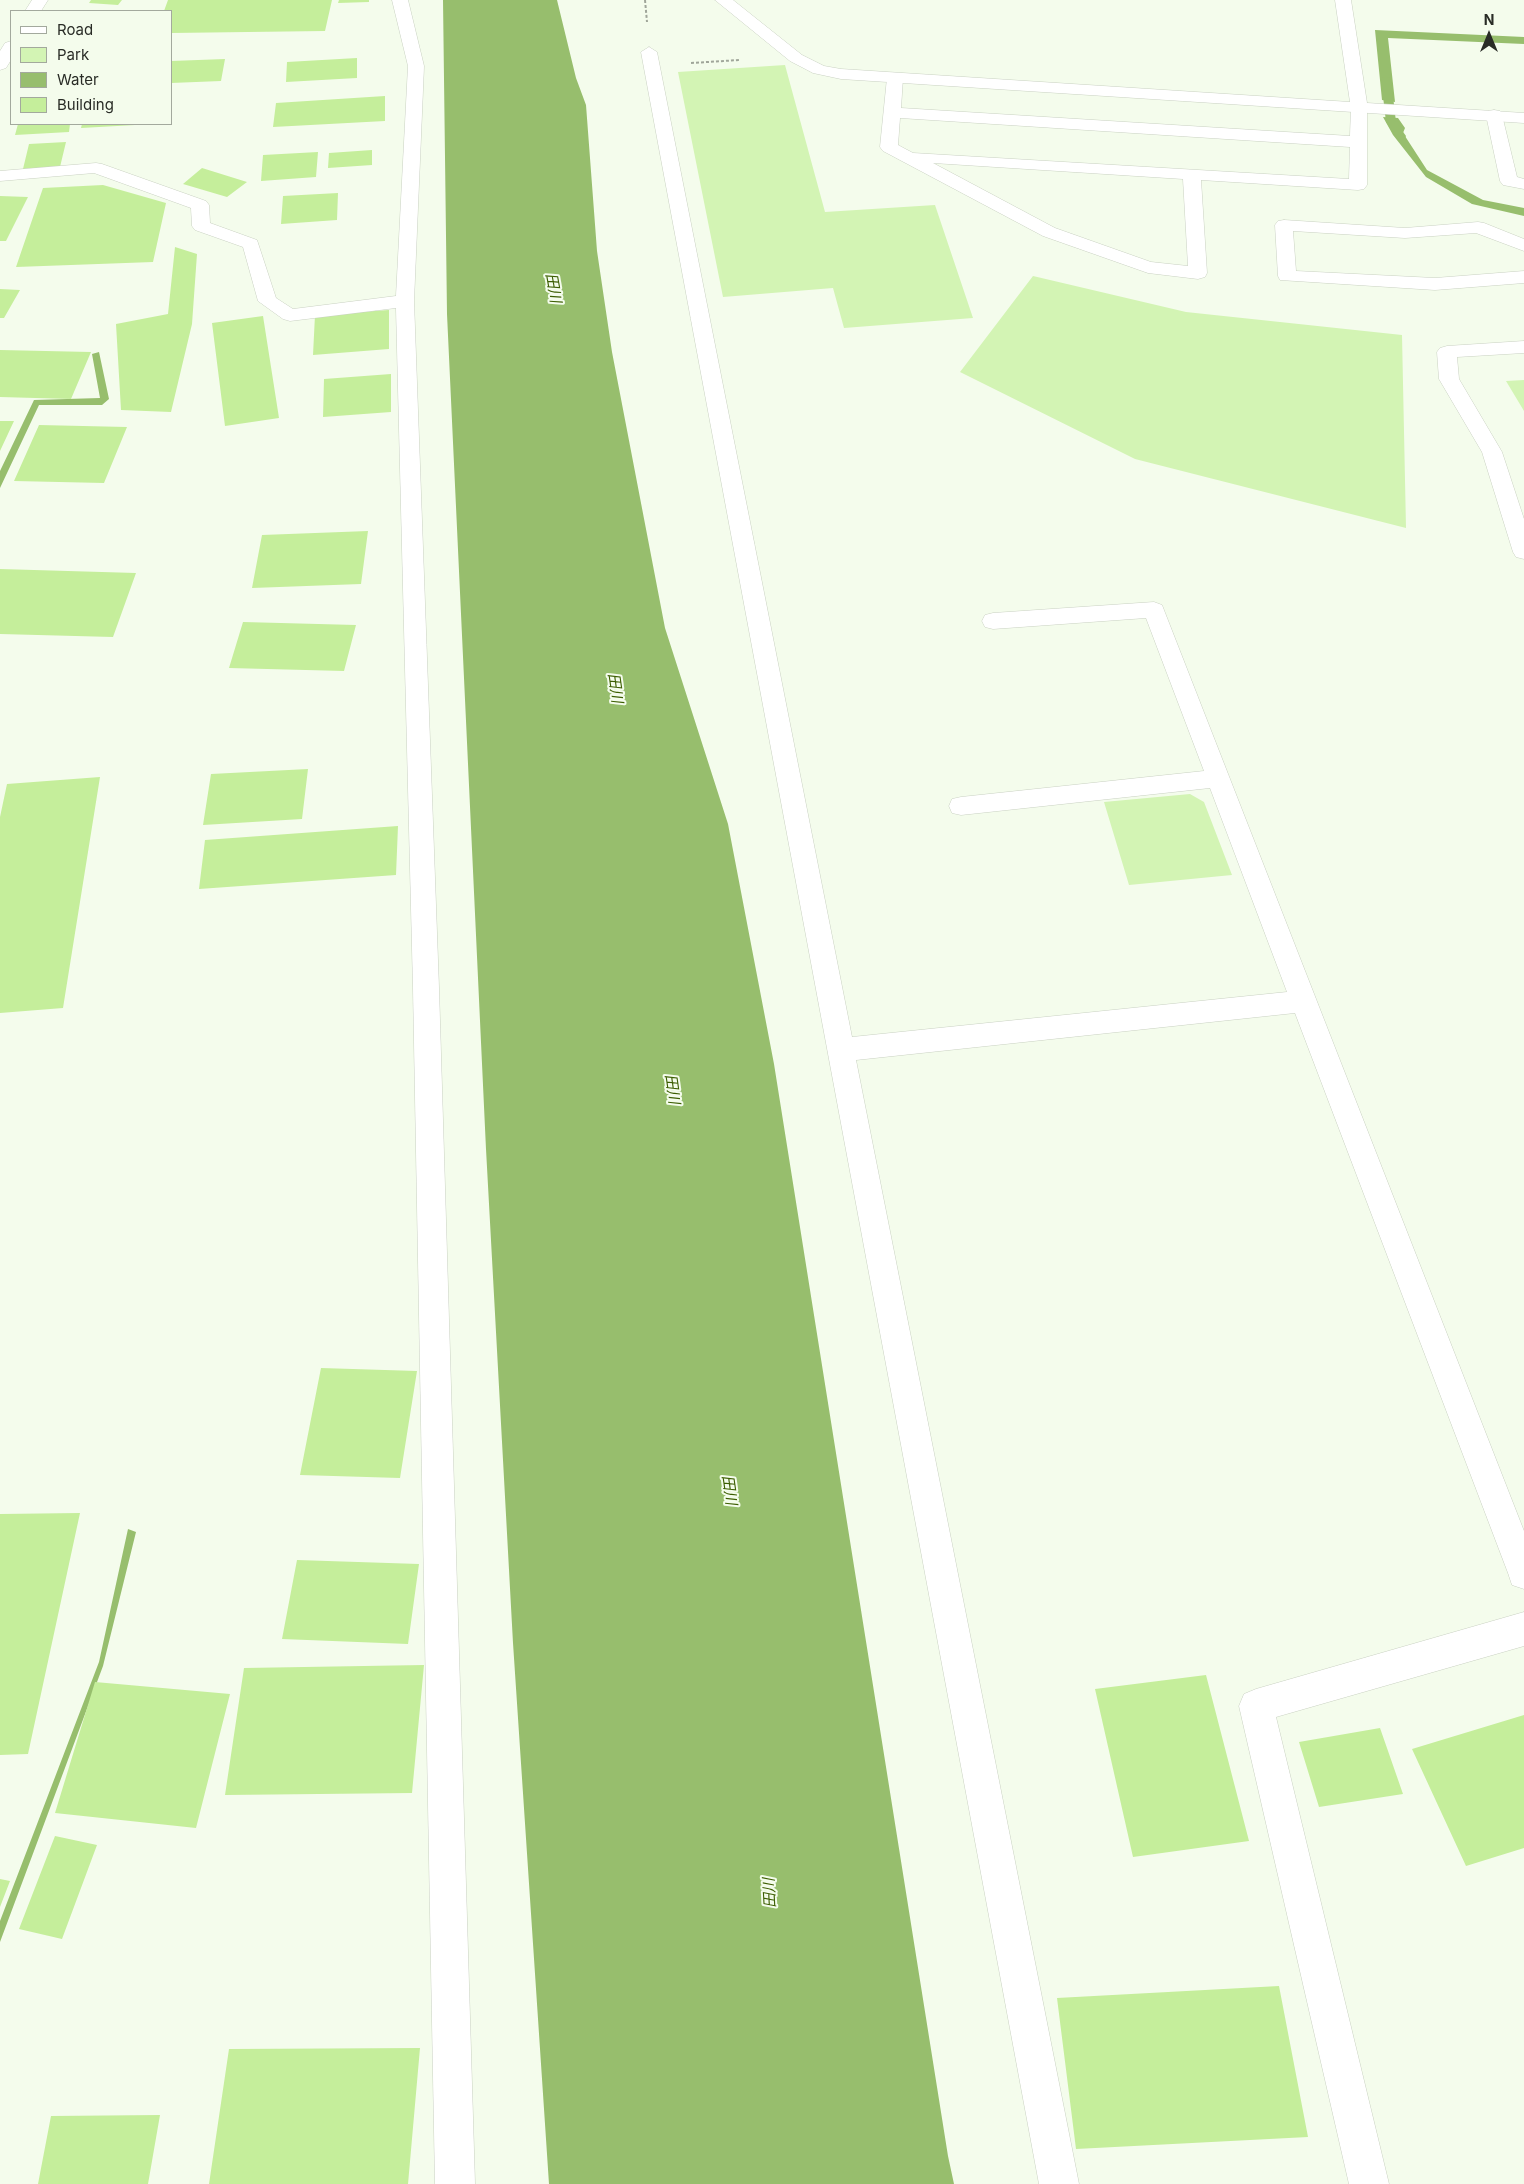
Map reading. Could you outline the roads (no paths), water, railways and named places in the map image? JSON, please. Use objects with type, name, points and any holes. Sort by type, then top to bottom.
[{"type":"street","points":[[400,0],[416,66],[406,302],[426,968],[455,2184]]},
{"type":"street","points":[[723,0],[796,58],[819,70],[841,74],[1524,118]]},
{"type":"street","points":[[908,157],[1358,185],[1359,107],[1343,0]]},
{"type":"street","points":[[0,65],[10,48]]},
{"type":"street","points":[[649,52],[1059,2184]]},
{"type":"street","points":[[895,78],[889,146],[1049,232],[1148,267],[1198,274],[1192,174]]},
{"type":"street","points":[[892,112],[1358,142]]},
{"type":"street","points":[[1494,116],[1509,181],[1524,184]]},
{"type":"street","points":[[0,176],[96,168],[200,204],[201,226],[251,244],[268,301],[290,315],[406,302]]},
{"type":"street","points":[[1524,246],[1478,226],[1405,233],[1284,224],[1287,276],[1435,284],[1524,277]]},
{"type":"street","points":[[1524,347],[1447,352],[1449,379],[1492,452],[1524,552]]},
{"type":"street","points":[[993,621],[1154,610],[1524,1573]]},
{"type":"street","points":[[961,806],[1219,778]]},
{"type":"street","points":[[841,1050],[1304,1001]]},
{"type":"street","points":[[1369,2184],[1256,1706],[1524,1629]]},
{"type":"water","name":"田川","points":[[443,0],[557,0],[576,78],[586,105],[597,251],[612,352],[665,628],[728,824],[774,1064],[954,2184],[549,2184],[513,1643],[486,1149],[447,314]]},
{"type":"water","points":[[1375,30],[1524,37],[1524,44],[1388,38],[1395,102],[1382,100]]},
{"type":"water","points":[[1383,117],[1398,118],[1405,128],[1403,133],[1427,170],[1483,200],[1524,208],[1524,216],[1472,204],[1426,177],[1393,135]]},
{"type":"water","points":[[99,352],[109,399],[102,405],[39,405],[0,488],[0,471],[34,400],[100,398],[92,354]]},
{"type":"water","points":[[128,1529],[136,1532],[103,1666],[0,1942],[0,1921],[99,1662]]},
{"type":"waterway","points":[[1386,79],[1391,122],[1401,136]]}]
